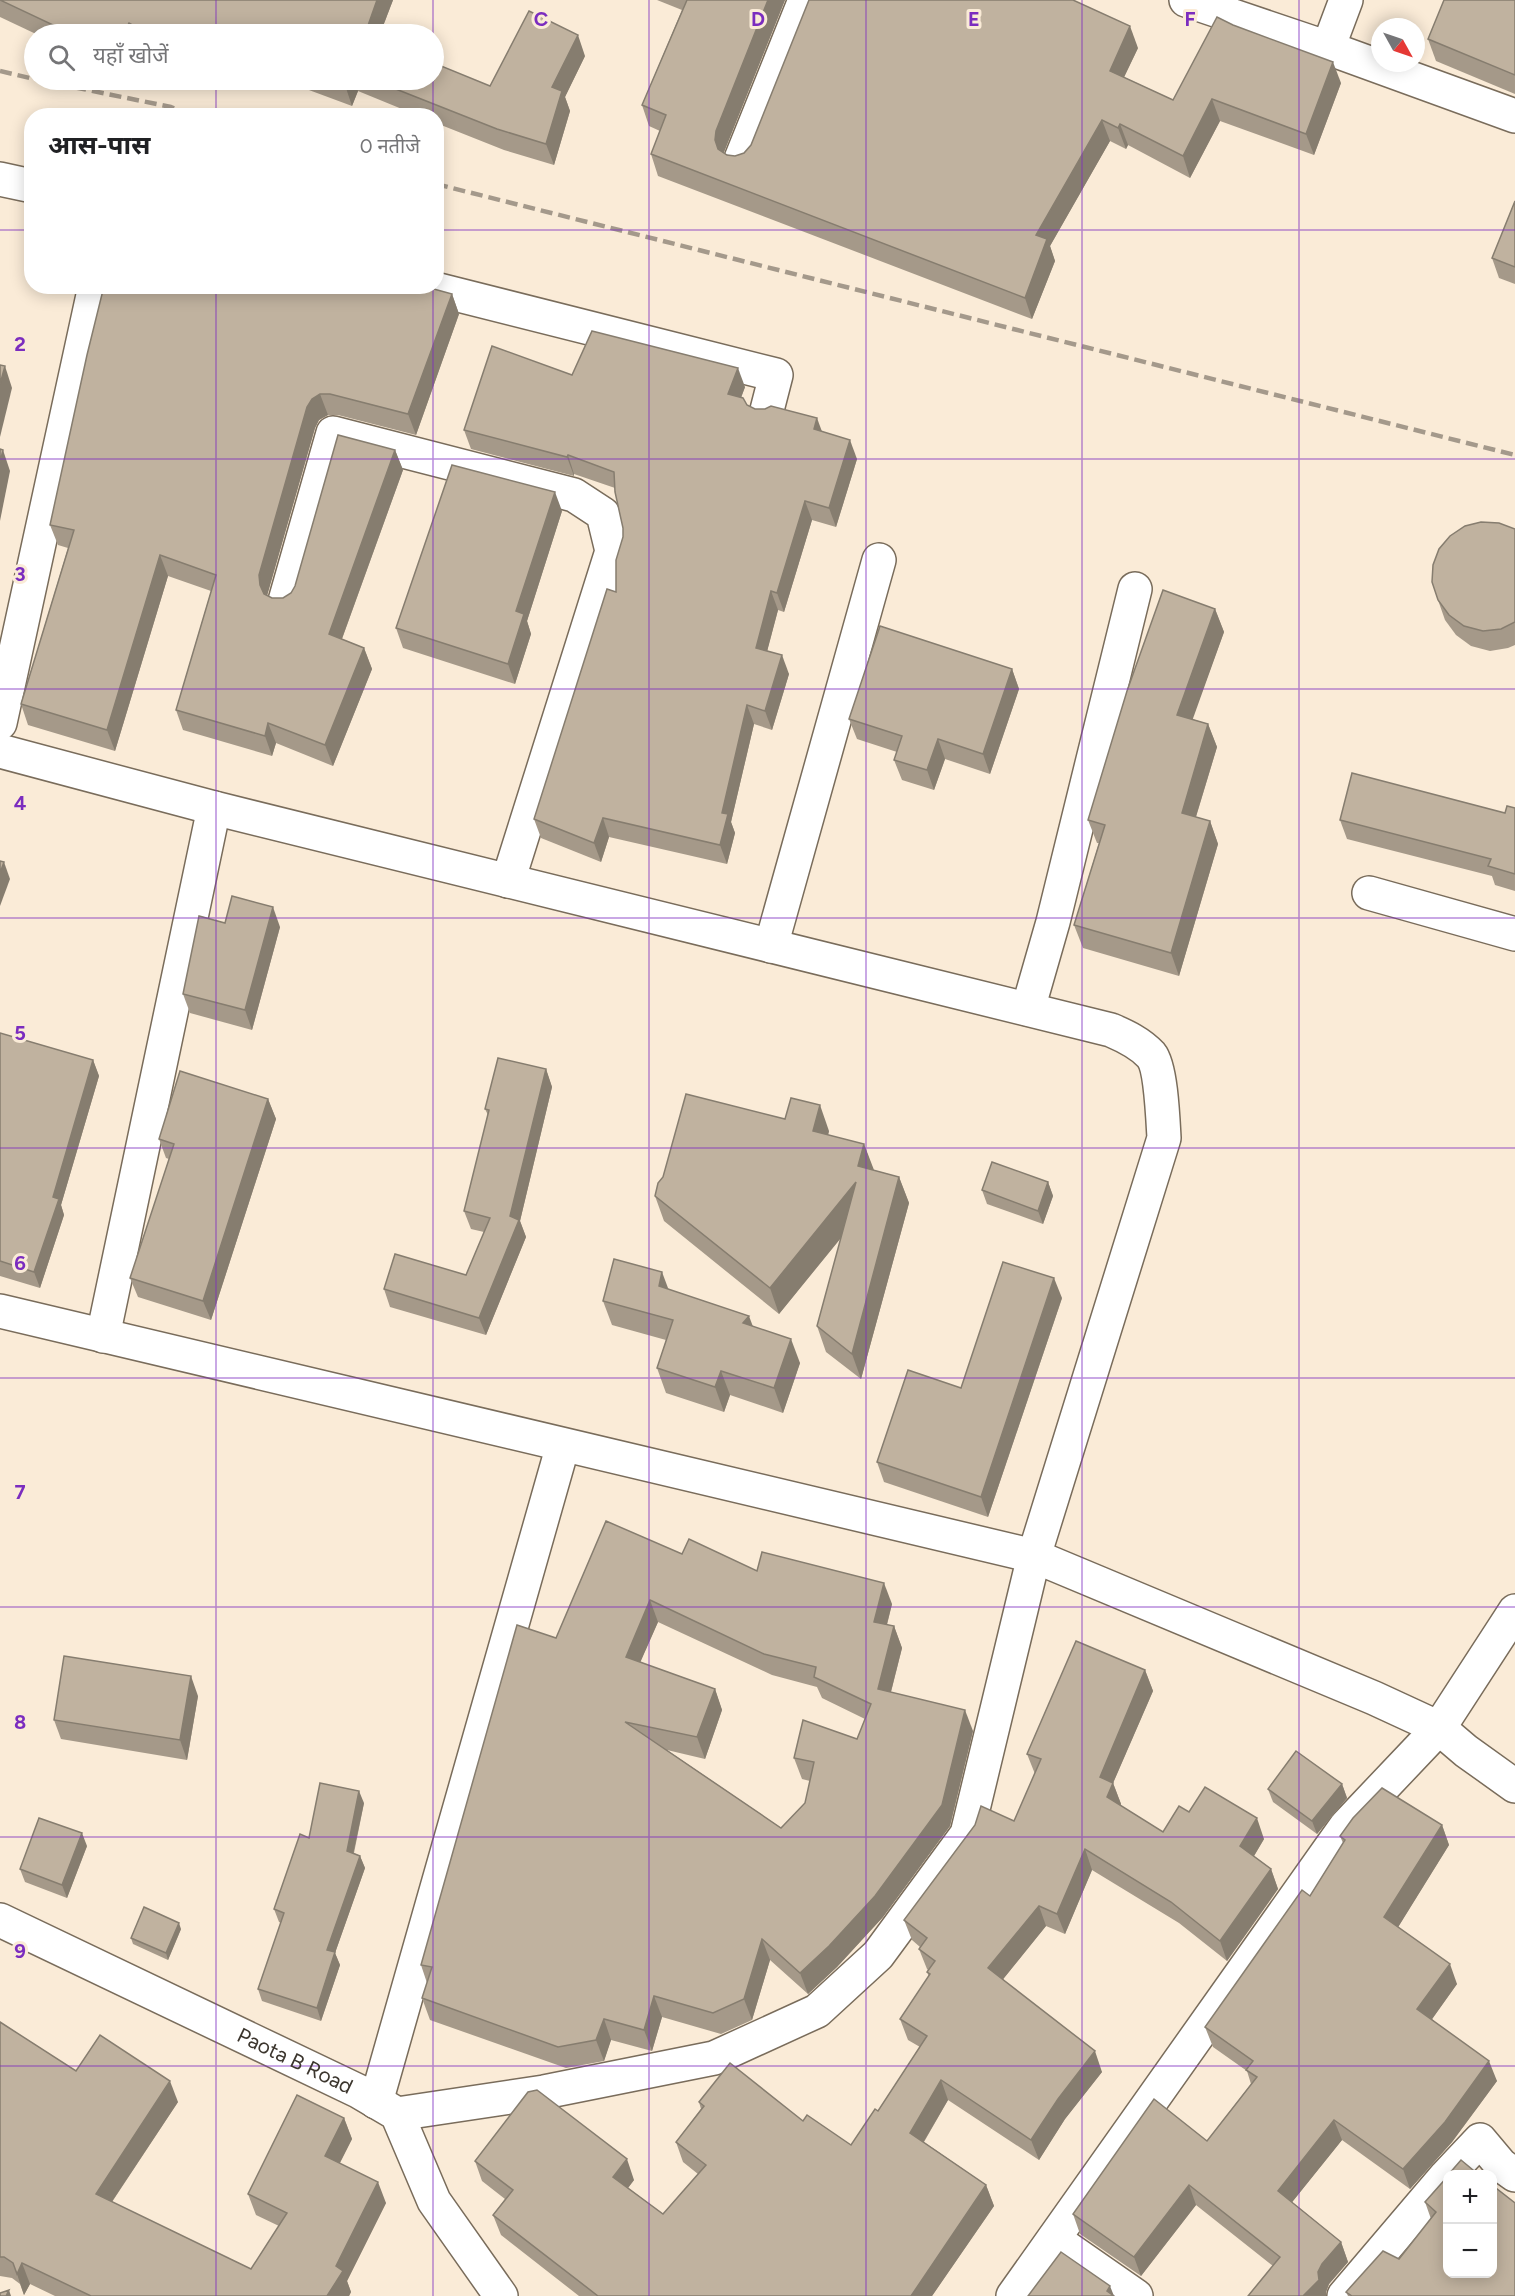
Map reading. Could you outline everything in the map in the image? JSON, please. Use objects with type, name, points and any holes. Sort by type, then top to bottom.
[{"type":"street","points":[[741,159],[805,0]]},
{"type":"street","points":[[1186,0],[1328,48],[1515,116]]},
{"type":"street","points":[[1328,48],[1346,0]]},
{"type":"street","points":[[0,178],[24,184]]},
{"type":"street","points":[[444,291],[776,375],[767,410]]},
{"type":"street","points":[[0,723],[93,294]]},
{"type":"street","points":[[285,601],[333,432],[574,495],[603,514],[612,551],[508,881]]},
{"type":"street","points":[[771,946],[879,560]]},
{"type":"street","points":[[1028,1009],[1053,922],[1135,589]]},
{"type":"street","points":[[0,751],[214,808],[1111,1030],[1131,1039],[1152,1057],[1163,1102],[1164,1138],[1034,1556],[967,1834],[878,1955],[817,2011],[714,2058],[544,2092],[387,2108]]},
{"type":"street","points":[[103,1336],[214,808]]},
{"type":"street","points":[[1369,893],[1515,934]]},
{"type":"street","points":[[0,1311],[1034,1556],[1363,1693],[1439,1728],[1466,1751],[1515,1786]]},
{"type":"street","points":[[501,2296],[434,2201],[387,2108],[563,1444]]},
{"type":"street","points":[[1013,2296],[1346,1826],[1439,1728],[1515,1611]]},
{"type":"street","name":"Paota B Road","points":[[0,1920],[358,2091],[387,2108]]},
{"type":"street","points":[[1344,2296],[1446,2176],[1480,2140],[1501,2164],[1515,2175]]},
{"type":"street","points":[[1054,2239],[1136,2296]]},
{"type":"building","points":[[0,0],[377,0],[369,24],[51,24]]},
{"type":"building","points":[[687,0],[768,0],[716,131],[715,140],[718,149],[727,155],[735,156],[744,153],[751,145],[809,0],[1073,0],[1130,26],[1110,71],[1173,100],[1217,17],[1333,62],[1306,134],[1212,99],[1183,156],[1120,124],[1118,128],[1102,120],[1036,235],[1047,239],[1025,298],[651,154],[666,115],[642,105]]},
{"type":"building","points":[[1444,0],[1515,0],[1515,75],[1428,39]]},
{"type":"building","points":[[529,11],[578,35],[552,87],[562,91],[546,144],[497,129],[398,90],[444,90],[444,67],[490,86]]},
{"type":"building","points":[[1515,201],[1515,267],[1492,258]]},
{"type":"building","points":[[444,292],[452,294],[408,414],[330,394],[320,394],[312,399],[307,407],[259,575],[264,594],[272,598],[283,598],[291,593],[295,586],[338,435],[395,450],[329,634],[364,648],[325,745],[268,723],[265,736],[176,710],[216,575],[160,555],[107,730],[21,704],[74,530],[50,525],[102,294],[444,294]]},
{"type":"building","points":[[592,331],[738,368],[728,394],[743,398],[747,405],[755,409],[765,409],[771,406],[817,418],[814,429],[850,440],[829,508],[805,501],[777,593],[771,591],[756,648],[782,655],[765,711],[747,705],[722,813],[728,814],[720,845],[603,818],[594,843],[534,819],[607,589],[616,592],[616,560],[623,537],[623,528],[615,492],[614,472],[568,455],[567,457],[464,430],[492,346],[572,375]]},
{"type":"building","points":[[0,365],[5,366],[0,384]]},
{"type":"building","points":[[452,465],[555,492],[516,611],[524,614],[508,664],[396,628]]},
{"type":"building","points":[[1481,522],[1499,523],[1515,529],[1515,622],[1501,629],[1483,631],[1464,626],[1449,615],[1438,600],[1432,582],[1433,565],[1439,549],[1450,536],[1465,526]]},
{"type":"building","points":[[1163,590],[1215,609],[1177,715],[1208,724],[1182,813],[1210,821],[1171,953],[1074,925],[1105,825],[1088,820],[1127,691]]},
{"type":"building","points":[[880,626],[1012,669],[983,754],[938,739],[927,770],[894,760],[902,736],[849,719]]},
{"type":"building","points":[[1352,773],[1505,813],[1507,806],[1515,808],[1515,874],[1488,866],[1491,859],[1340,820]]},
{"type":"building","points":[[0,861],[4,862],[0,873]]},
{"type":"building","points":[[232,896],[273,907],[245,1010],[183,994],[199,916],[225,923]]},
{"type":"building","points":[[0,1033],[93,1060],[53,1197],[59,1199],[34,1272],[0,1261]]},
{"type":"building","points":[[498,1058],[546,1069],[510,1216],[519,1220],[479,1318],[384,1289],[395,1254],[466,1275],[490,1218],[464,1211],[489,1110],[485,1109]]},
{"type":"building","points":[[180,1071],[268,1099],[203,1301],[130,1278],[174,1144],[159,1139]]},
{"type":"building","points":[[686,1094],[785,1119],[791,1098],[820,1105],[813,1131],[864,1144],[858,1166],[899,1177],[852,1354],[817,1326],[856,1182],[770,1288],[655,1196],[658,1183],[663,1177]]},
{"type":"building","points":[[992,1162],[1048,1182],[1038,1211],[982,1190]]},
{"type":"building","points":[[614,1259],[662,1272],[659,1286],[749,1316],[743,1323],[791,1339],[774,1388],[721,1371],[715,1387],[657,1368],[673,1320],[603,1301]]},
{"type":"building","points":[[1003,1262],[1054,1278],[981,1497],[877,1462],[908,1370],[961,1388]]},
{"type":"building","points":[[606,1521],[682,1554],[689,1539],[757,1571],[762,1552],[884,1583],[874,1622],[894,1626],[878,1689],[965,1710],[942,1805],[875,1896],[829,1946],[800,1973],[762,1939],[744,1999],[713,2013],[654,1996],[644,2030],[604,2019],[596,2040],[558,2047],[422,1998],[432,1967],[421,1965],[517,1625],[556,1638]],"holes":[[[650,1600],[764,1654],[816,1667],[814,1677],[871,1704],[857,1739],[803,1720],[794,1758],[814,1762],[805,1803],[781,1828],[625,1722],[697,1737],[715,1689],[626,1657]]]},
{"type":"building","points":[[1076,1641],[1145,1670],[1100,1777],[1113,1783],[1107,1797],[1163,1832],[1179,1806],[1189,1812],[1205,1787],[1257,1818],[1240,1846],[1271,1869],[1220,1941],[1171,1902],[1085,1849],[1057,1914],[1039,1906],[988,1968],[1095,2051],[1058,2099],[1031,2140],[941,2080],[910,2133],[986,2185],[911,2296],[598,2296],[493,2215],[513,2190],[475,2161],[528,2092],[537,2090],[627,2159],[613,2177],[663,2214],[706,2165],[676,2142],[704,2106],[699,2102],[730,2063],[803,2121],[807,2115],[851,2145],[875,2109],[878,2111],[927,2036],[900,2019],[930,1974],[927,1972],[935,1961],[919,1949],[927,1938],[904,1920],[975,1825],[981,1806],[1014,1821],[1041,1759],[1027,1754]]},
{"type":"building","points":[[64,1656],[191,1676],[180,1740],[54,1720]]},
{"type":"building","points":[[1296,1751],[1342,1784],[1312,1821],[1268,1789]]},
{"type":"building","points":[[320,1783],[359,1791],[347,1851],[360,1856],[327,1950],[335,1952],[317,2008],[258,1989],[284,1913],[274,1909],[300,1834],[309,1838]]},
{"type":"building","points":[[1382,1788],[1442,1825],[1384,1917],[1450,1964],[1417,2009],[1489,2061],[1445,2122],[1403,2169],[1334,2120],[1278,2191],[1341,2242],[1322,2264],[1318,2272],[1319,2280],[1303,2296],[1248,2296],[1280,2257],[1189,2185],[1134,2257],[1073,2214],[1154,2099],[1207,2141],[1257,2077],[1246,2070],[1253,2061],[1205,2027],[1302,1890],[1310,1896],[1345,1840],[1340,1836],[1353,1818]]},
{"type":"building","points":[[39,1818],[82,1833],[62,1885],[20,1869]]},
{"type":"building","points":[[144,1907],[179,1923],[166,1953],[131,1938]]},
{"type":"building","points":[[0,2022],[76,2071],[100,2035],[170,2081],[96,2194],[251,2269],[287,2213],[248,2194],[297,2095],[344,2118],[325,2156],[378,2182],[336,2266],[343,2271],[327,2296],[91,2296],[22,2263],[17,2274],[13,2263],[0,2257]]},
{"type":"building","points":[[1461,2160],[1473,2170],[1452,2170]]},
{"type":"building","points":[[1443,2182],[1443,2278],[1497,2278],[1497,2189],[1515,2203],[1515,2296],[1352,2296],[1346,2292],[1383,2251],[1399,2259],[1436,2212],[1425,2202]]},
{"type":"building","points":[[1061,2252],[1110,2286],[1107,2291],[1114,2296],[1028,2296]]},
{"type":"building","points":[[9,2290],[6,2296],[0,2296],[0,2293]]},
{"type":"railway","points":[[0,71],[24,77]]},
{"type":"railway","points":[[88,90],[173,108]]},
{"type":"railway","points":[[444,186],[1515,455]]}]
